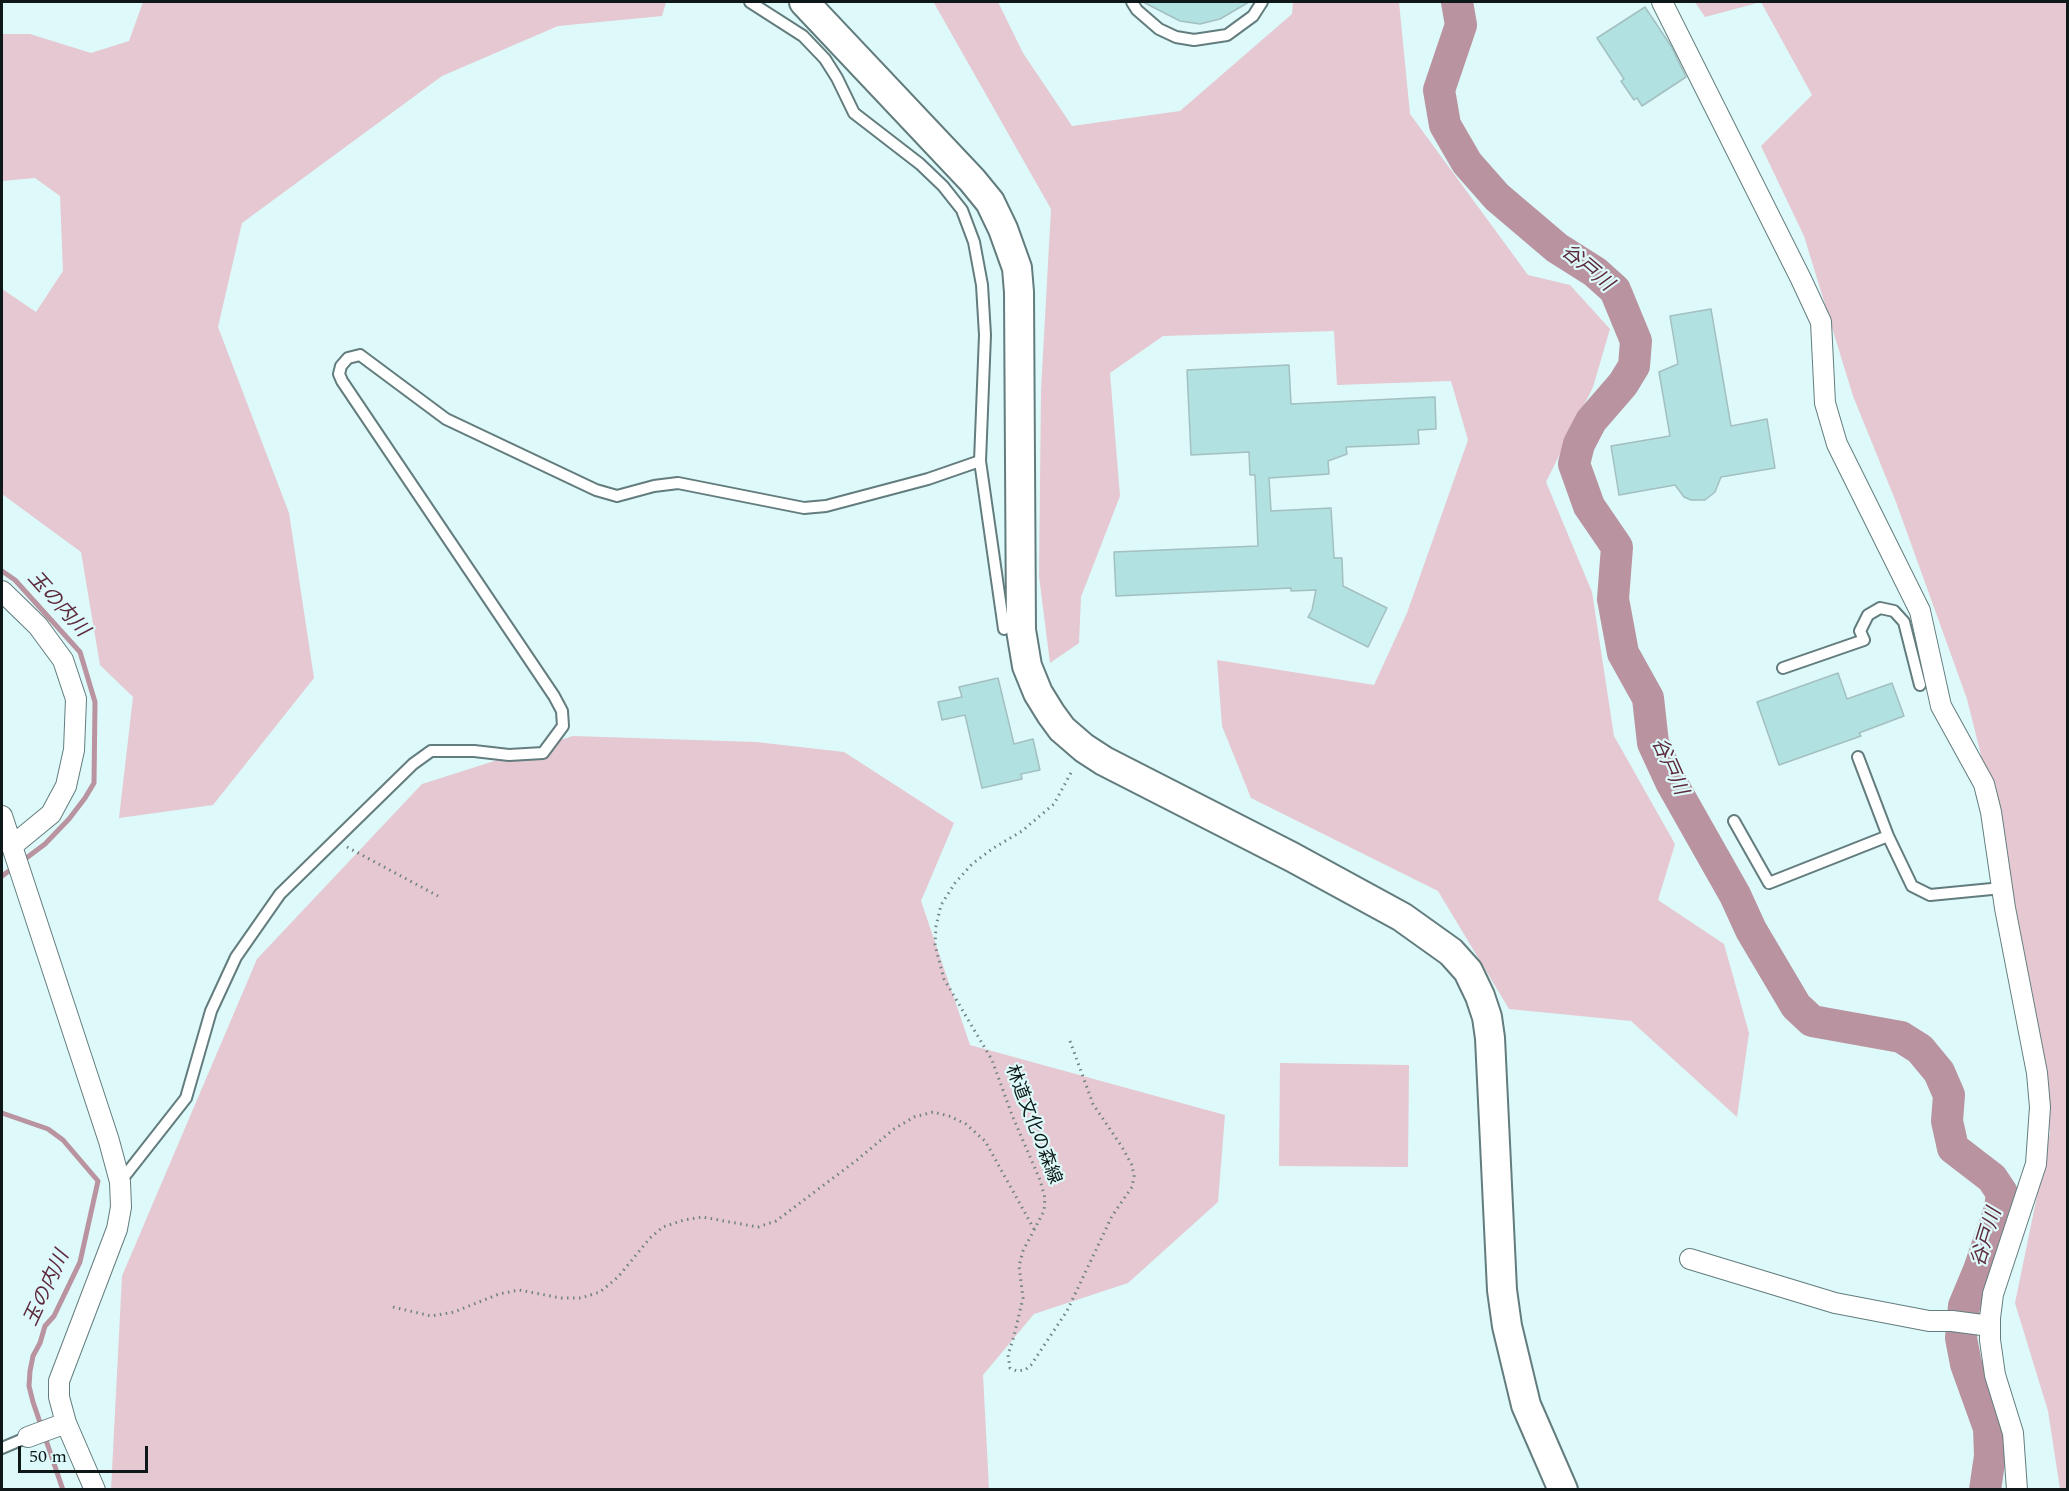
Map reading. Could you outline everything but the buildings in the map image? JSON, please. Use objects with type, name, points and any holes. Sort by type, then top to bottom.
[{"type":"street","points":[[804,2],[972,180],[990,202],[1003,229],[1017,268],[1021,630],[1027,666],[1038,693],[1062,729],[1084,748],[1136,778],[1292,857],[1402,917],[1451,952],[1468,971],[1480,996],[1490,1038],[1502,1290],[1506,1326],[1526,1405],[1563,1490]]},
{"type":"street","points":[[1662,2],[1821,322],[1825,403],[1837,444],[1920,611],[1941,706]]},
{"type":"street","points":[[2,591],[38,626],[63,660],[76,699],[74,750],[66,786],[51,814],[13,849]]},
{"type":"street","points":[[1920,685],[1941,706],[1984,784],[1991,812],[2002,888],[2037,1073],[2040,1137],[2036,1164],[1993,1294],[1990,1326],[1995,1375],[2013,1433],[2018,1490]]},
{"type":"street","points":[[2,816],[110,1141],[120,1182],[121,1208],[117,1228],[59,1381],[62,1424],[95,1490]]},
{"type":"street","points":[[1690,1259],[1835,1303],[1929,1321],[1990,1326]]},
{"type":"street","points":[[28,1437],[62,1424]]},
{"type":"lane","points":[[750,2],[803,36],[825,59],[854,113],[920,164],[943,186],[962,210],[974,242],[982,285],[985,335],[980,461],[1005,629]]},
{"type":"lane","points":[[1132,2],[1137,10],[1159,29],[1176,37],[1194,40],[1227,35],[1253,16],[1262,2]]},
{"type":"lane","points":[[120,1182],[186,1098],[212,1011],[237,957],[280,894],[413,764],[431,751],[543,753],[562,726],[562,711],[554,696],[342,381],[339,374],[341,366],[348,358],[360,355],[446,419],[596,490],[617,496],[654,486],[678,483],[804,508],[826,506],[928,479],[980,461]]},
{"type":"lane","points":[[1784,668],[1864,640],[1860,631],[1868,615],[1880,608],[1893,611],[1904,622],[1920,685]]},
{"type":"lane","points":[[1858,757],[1888,836],[1911,886],[1930,895],[2002,888]]},
{"type":"lane","points":[[1734,821],[1769,883],[1888,836]]},
{"type":"lane","points":[[2,1448],[28,1437]]},
{"type":"path","name":"林道文化の森線","points":[[1070,1041],[1093,1104],[1122,1147],[1132,1165],[1134,1176],[1132,1187],[1112,1216],[1067,1311],[1041,1354],[1025,1370],[1017,1371],[1010,1368],[1008,1355],[1023,1298],[1019,1266],[1023,1251],[1044,1212],[1045,1197],[992,1060],[944,978],[936,951],[936,926],[941,905],[955,883],[972,864],[1022,831],[1054,804],[1084,748]]},
{"type":"path","points":[[335,840],[438,896]]},
{"type":"path","points":[[393,1306],[431,1316],[454,1312],[499,1294],[519,1290],[561,1298],[581,1298],[600,1292],[618,1277],[650,1238],[663,1227],[702,1217],[758,1227],[776,1221],[894,1129],[914,1117],[933,1112],[966,1124],[985,1141],[1034,1229]]},
{"type":"shaded area","points":[[143,2],[666,2],[662,16],[558,26],[442,76],[242,223],[218,327],[289,513],[314,678],[213,805],[119,818],[133,697],[100,665],[81,552],[2,494],[2,289],[36,312],[63,271],[60,196],[35,178],[2,181],[2,35],[30,34],[91,53],[129,41]]},
{"type":"shaded area","points":[[930,2],[998,2],[1023,53],[1072,126],[1180,111],[1292,14],[1293,2],[1399,2],[1410,114],[1528,275],[1570,285],[1610,329],[1593,387],[1546,482],[1592,592],[1614,736],[1675,844],[1658,900],[1724,944],[1749,1033],[1737,1117],[1631,1021],[1509,1009],[1438,891],[1251,798],[1222,726],[1217,660],[1374,685],[1407,613],[1468,440],[1451,381],[1337,385],[1334,331],[1163,336],[1110,373],[1120,496],[1081,597],[1079,643],[1050,663],[1039,576],[1041,390],[1051,209],[934,3]]},
{"type":"shaded area","points":[[1695,2],[1761,2],[1705,17]]},
{"type":"shaded area","points":[[1761,2],[2067,2],[2067,1489],[2060,1489],[2048,1411],[2015,1303],[2050,1133],[2004,847],[1967,699],[1896,502],[1853,396],[1804,236],[1761,146],[1812,95]]},
{"type":"shaded area","points":[[573,736],[756,742],[844,752],[954,823],[921,901],[970,1045],[1225,1115],[1218,1202],[1128,1283],[1034,1314],[983,1375],[989,1489],[111,1490],[122,1276],[257,959],[422,784]]},
{"type":"shaded area","points":[[1280,1063],[1409,1065],[1408,1167],[1279,1166]]},
{"type":"waterway","name":"谷戸川","points":[[1457,2],[1461,25],[1439,90],[1445,125],[1467,163],[1497,197],[1557,248],[1595,272],[1615,290],[1636,341],[1634,366],[1623,384],[1591,421],[1579,444],[1574,464],[1589,506],[1617,547],[1613,599],[1623,653],[1648,698],[1653,743],[1671,782],[1735,895],[1751,930],[1796,1006],[1812,1021],[1901,1037],[1920,1049],[1939,1072],[1949,1095],[1947,1121],[1953,1148],[1992,1178],[2002,1193],[2000,1209],[1964,1306],[1961,1338],[1966,1364],[1989,1428],[1990,1456],[1985,1490]]},
{"type":"waterway","name":"玉の内川","points":[[2,571],[15,580],[80,652],[95,702],[94,783],[69,819],[45,844],[21,862]]},
{"type":"waterway","name":"玉の内川","points":[[2,876],[13,868]]},
{"type":"waterway","name":"玉の内川","points":[[2,1113],[48,1129],[63,1140],[98,1181],[80,1262],[54,1316],[45,1326],[33,1356],[30,1371],[29,1386],[33,1402],[63,1490]]}]
